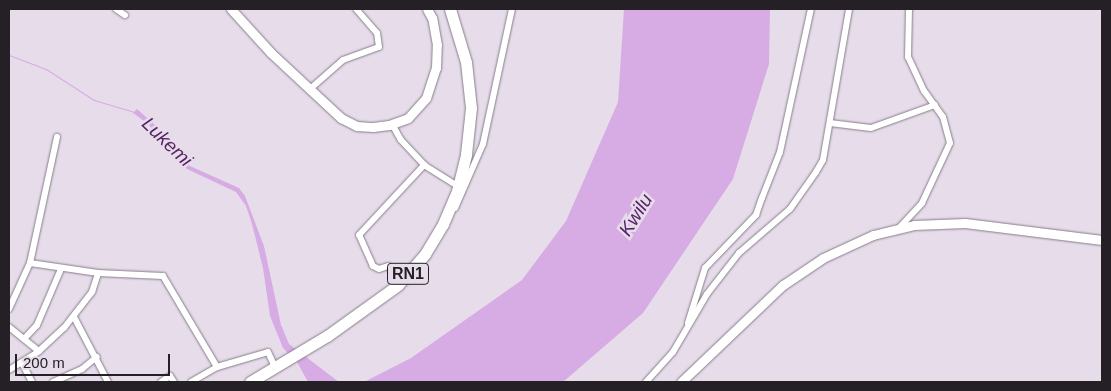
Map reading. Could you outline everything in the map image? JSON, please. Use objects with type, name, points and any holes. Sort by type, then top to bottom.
[{"type":"highway","name":"RN1","points":[[250,382],[327,336],[402,282],[434,239],[458,186],[469,137],[471,90],[460,38],[450,9]]},
{"type":"main road","points":[[231,9],[310,90],[341,118],[357,126],[392,124],[408,118],[426,98],[436,68],[435,36],[432,18],[427,9]]},
{"type":"main road","points":[[681,382],[764,301],[797,274],[838,249],[898,229],[965,223],[1102,240]]},
{"type":"street","points":[[116,9],[124,15]]},
{"type":"street","points":[[310,90],[344,60],[379,47],[377,33],[356,9]]},
{"type":"street","points":[[434,239],[461,198],[483,144],[512,9]]},
{"type":"street","points":[[688,328],[705,268],[756,215],[770,179],[780,152],[811,9]]},
{"type":"street","points":[[646,382],[673,352],[707,294],[739,252],[790,209],[823,160],[849,9]]},
{"type":"street","points":[[898,229],[922,203],[950,143],[950,134],[908,58],[909,9]]},
{"type":"street","points":[[830,123],[871,128],[935,105]]},
{"type":"street","points":[[392,124],[401,140],[424,165],[458,186]]},
{"type":"street","points":[[9,309],[30,263],[57,137]]},
{"type":"street","points":[[402,282],[388,266],[373,266],[359,235],[424,165]]},
{"type":"street","points":[[30,263],[98,273],[163,276],[217,367]]},
{"type":"street","points":[[24,339],[36,325],[61,269]]},
{"type":"street","points":[[9,370],[39,351],[74,317],[92,292],[98,273]]},
{"type":"street","points":[[74,317],[97,357],[108,382]]},
{"type":"street","points":[[9,327],[39,351]]},
{"type":"street","points":[[191,382],[217,367],[268,352],[276,366]]},
{"type":"street","points":[[53,382],[82,369],[97,357]]},
{"type":"street","points":[[22,363],[32,382]]},
{"type":"street","points":[[161,382],[170,376],[174,382]]},
{"type":"water","name":"Kwilu","points":[[624,9],[770,9],[769,64],[733,179],[643,313],[563,382],[364,382],[411,358],[522,280],[566,221],[618,102]]},
{"type":"water","points":[[137,109],[163,132],[190,166],[239,188],[245,196],[264,246],[281,325],[289,344],[339,382],[308,382],[297,362],[283,348],[270,316],[263,268],[252,224],[246,206],[236,192],[187,169],[148,124],[133,113]]},
{"type":"waterway","name":"Lukemi","points":[[9,55],[46,69],[94,100],[134,112]]}]
